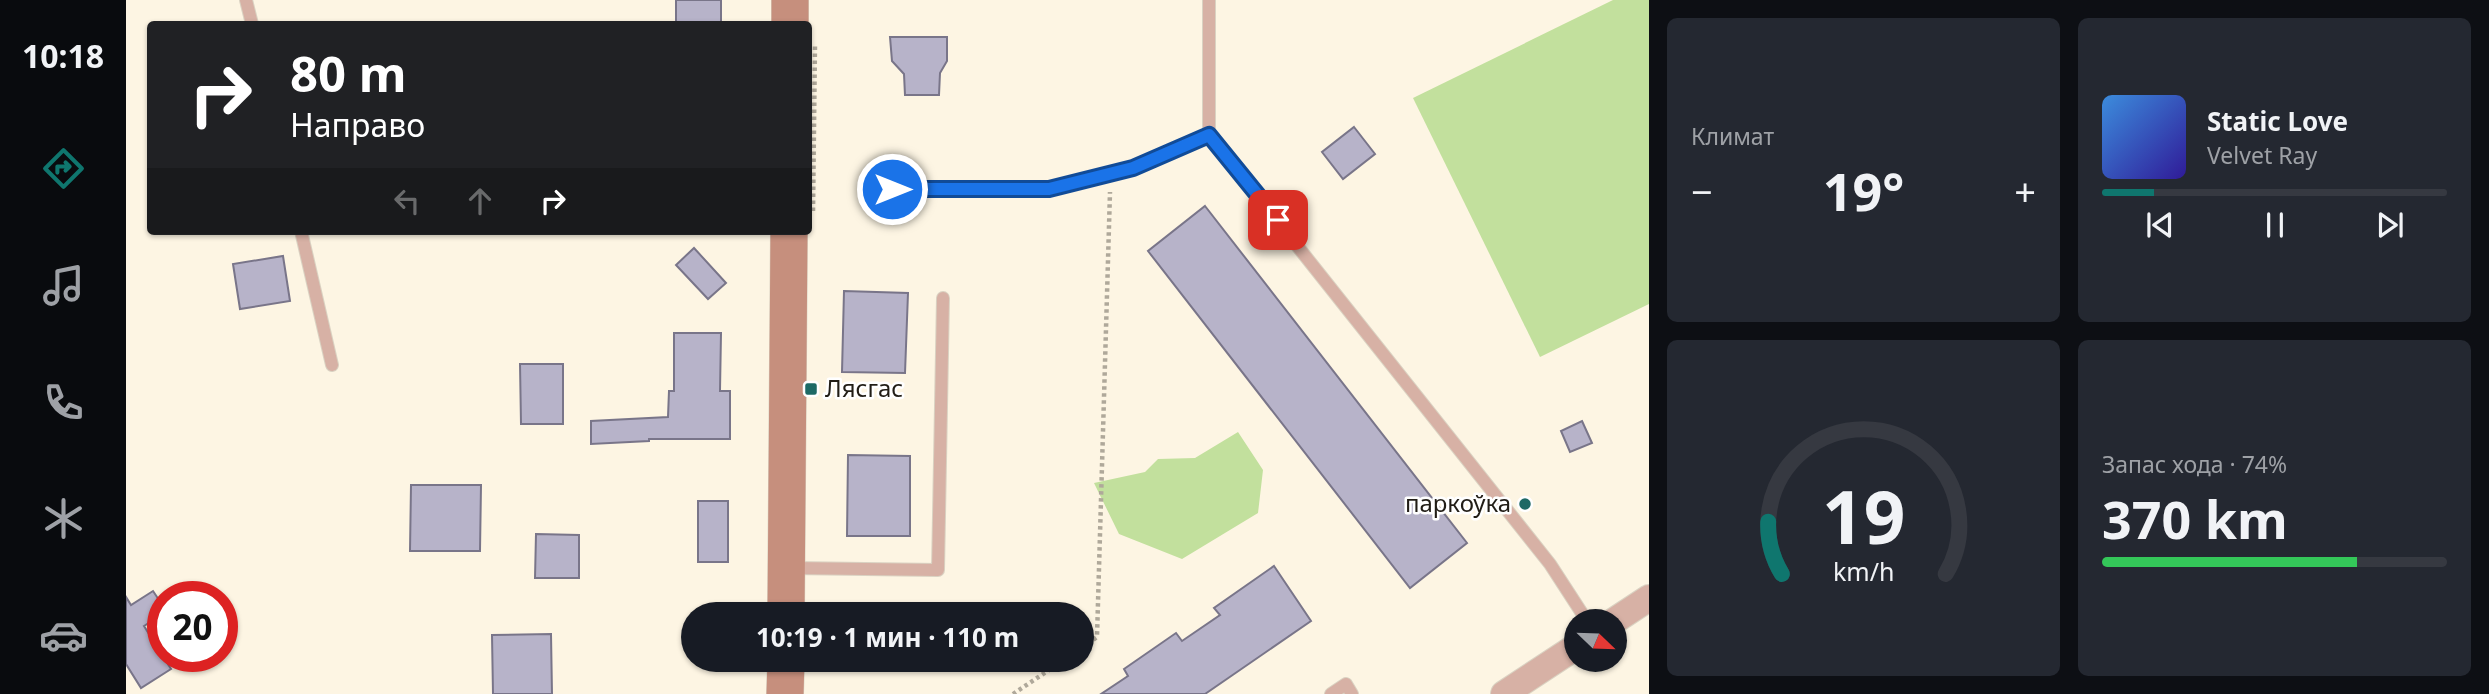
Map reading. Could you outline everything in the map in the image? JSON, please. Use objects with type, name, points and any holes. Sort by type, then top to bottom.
[{"type":"main road","points":[[790,0],[790,21]]},
{"type":"main road","points":[[786,602],[789,235]]},
{"type":"main road","points":[[785,694],[786,672]]},
{"type":"street","points":[[1628,612],[1649,598]]},
{"type":"street","points":[[1504,694],[1564,655]]},
{"type":"lane","points":[[246,0],[251,21]]},
{"type":"lane","points":[[1209,0],[1209,135],[1550,564],[1579,609]]},
{"type":"lane","points":[[866,189],[1049,189],[1133,168],[1209,135]]},
{"type":"lane","points":[[302,235],[332,365]]},
{"type":"lane","points":[[786,568],[938,570],[943,298]]},
{"type":"lane","points":[[1331,694],[1346,684],[1352,694]]},
{"type":"path","points":[[1094,639],[1097,637],[1110,174]]},
{"type":"path","points":[[1013,694],[1046,672]]},
{"type":"green space","points":[[1613,0],[1649,0],[1649,304],[1540,357],[1413,98]]},
{"type":"green space","points":[[1238,432],[1263,470],[1258,513],[1182,559],[1119,534],[1094,483],[1145,472],[1158,459],[1195,458]]},
{"type":"building","points":[[676,0],[721,0],[721,21],[676,21]]},
{"type":"building","points":[[890,37],[947,37],[947,61],[940,73],[939,95],[905,95],[904,74],[892,61]]},
{"type":"building","points":[[1354,127],[1375,154],[1343,179],[1322,152]]},
{"type":"building","points":[[1205,206],[1467,543],[1410,588],[1148,251]]},
{"type":"building","points":[[694,248],[726,283],[708,299],[676,265]]},
{"type":"building","points":[[283,256],[290,301],[240,309],[233,264]]},
{"type":"building","points":[[844,291],[908,293],[905,373],[842,372]]},
{"type":"building","points":[[674,333],[721,333],[720,391],[730,391],[730,439],[649,439],[591,444],[591,421],[668,417],[669,391],[674,391]]},
{"type":"building","points":[[520,364],[563,364],[563,424],[521,424]]},
{"type":"building","points":[[1582,421],[1592,443],[1570,452],[1561,431]]},
{"type":"building","points":[[848,455],[910,456],[910,536],[847,536]]},
{"type":"building","points":[[411,485],[481,485],[480,551],[410,551]]},
{"type":"building","points":[[698,501],[728,501],[728,562],[698,562]]},
{"type":"building","points":[[536,534],[579,535],[579,578],[535,578]]},
{"type":"building","points":[[1274,566],[1311,621],[1205,694],[1101,694],[1128,676],[1124,669],[1176,633],[1182,641],[1220,615],[1214,608]]},
{"type":"building","points":[[147,595],[147,624],[144,626],[147,631],[147,672],[166,672],[141,688],[126,664],[126,597],[131,605]]},
{"type":"building","points":[[551,634],[552,694],[493,694],[492,635]]},
{"type":"place","name":"Лясгас","points":[[811,389]]},
{"type":"place","name":"паркоўка","points":[[1525,504]]},
{"type":"route","points":[[892,189],[1049,189],[1133,168],[1209,135],[1278,220]]}]
